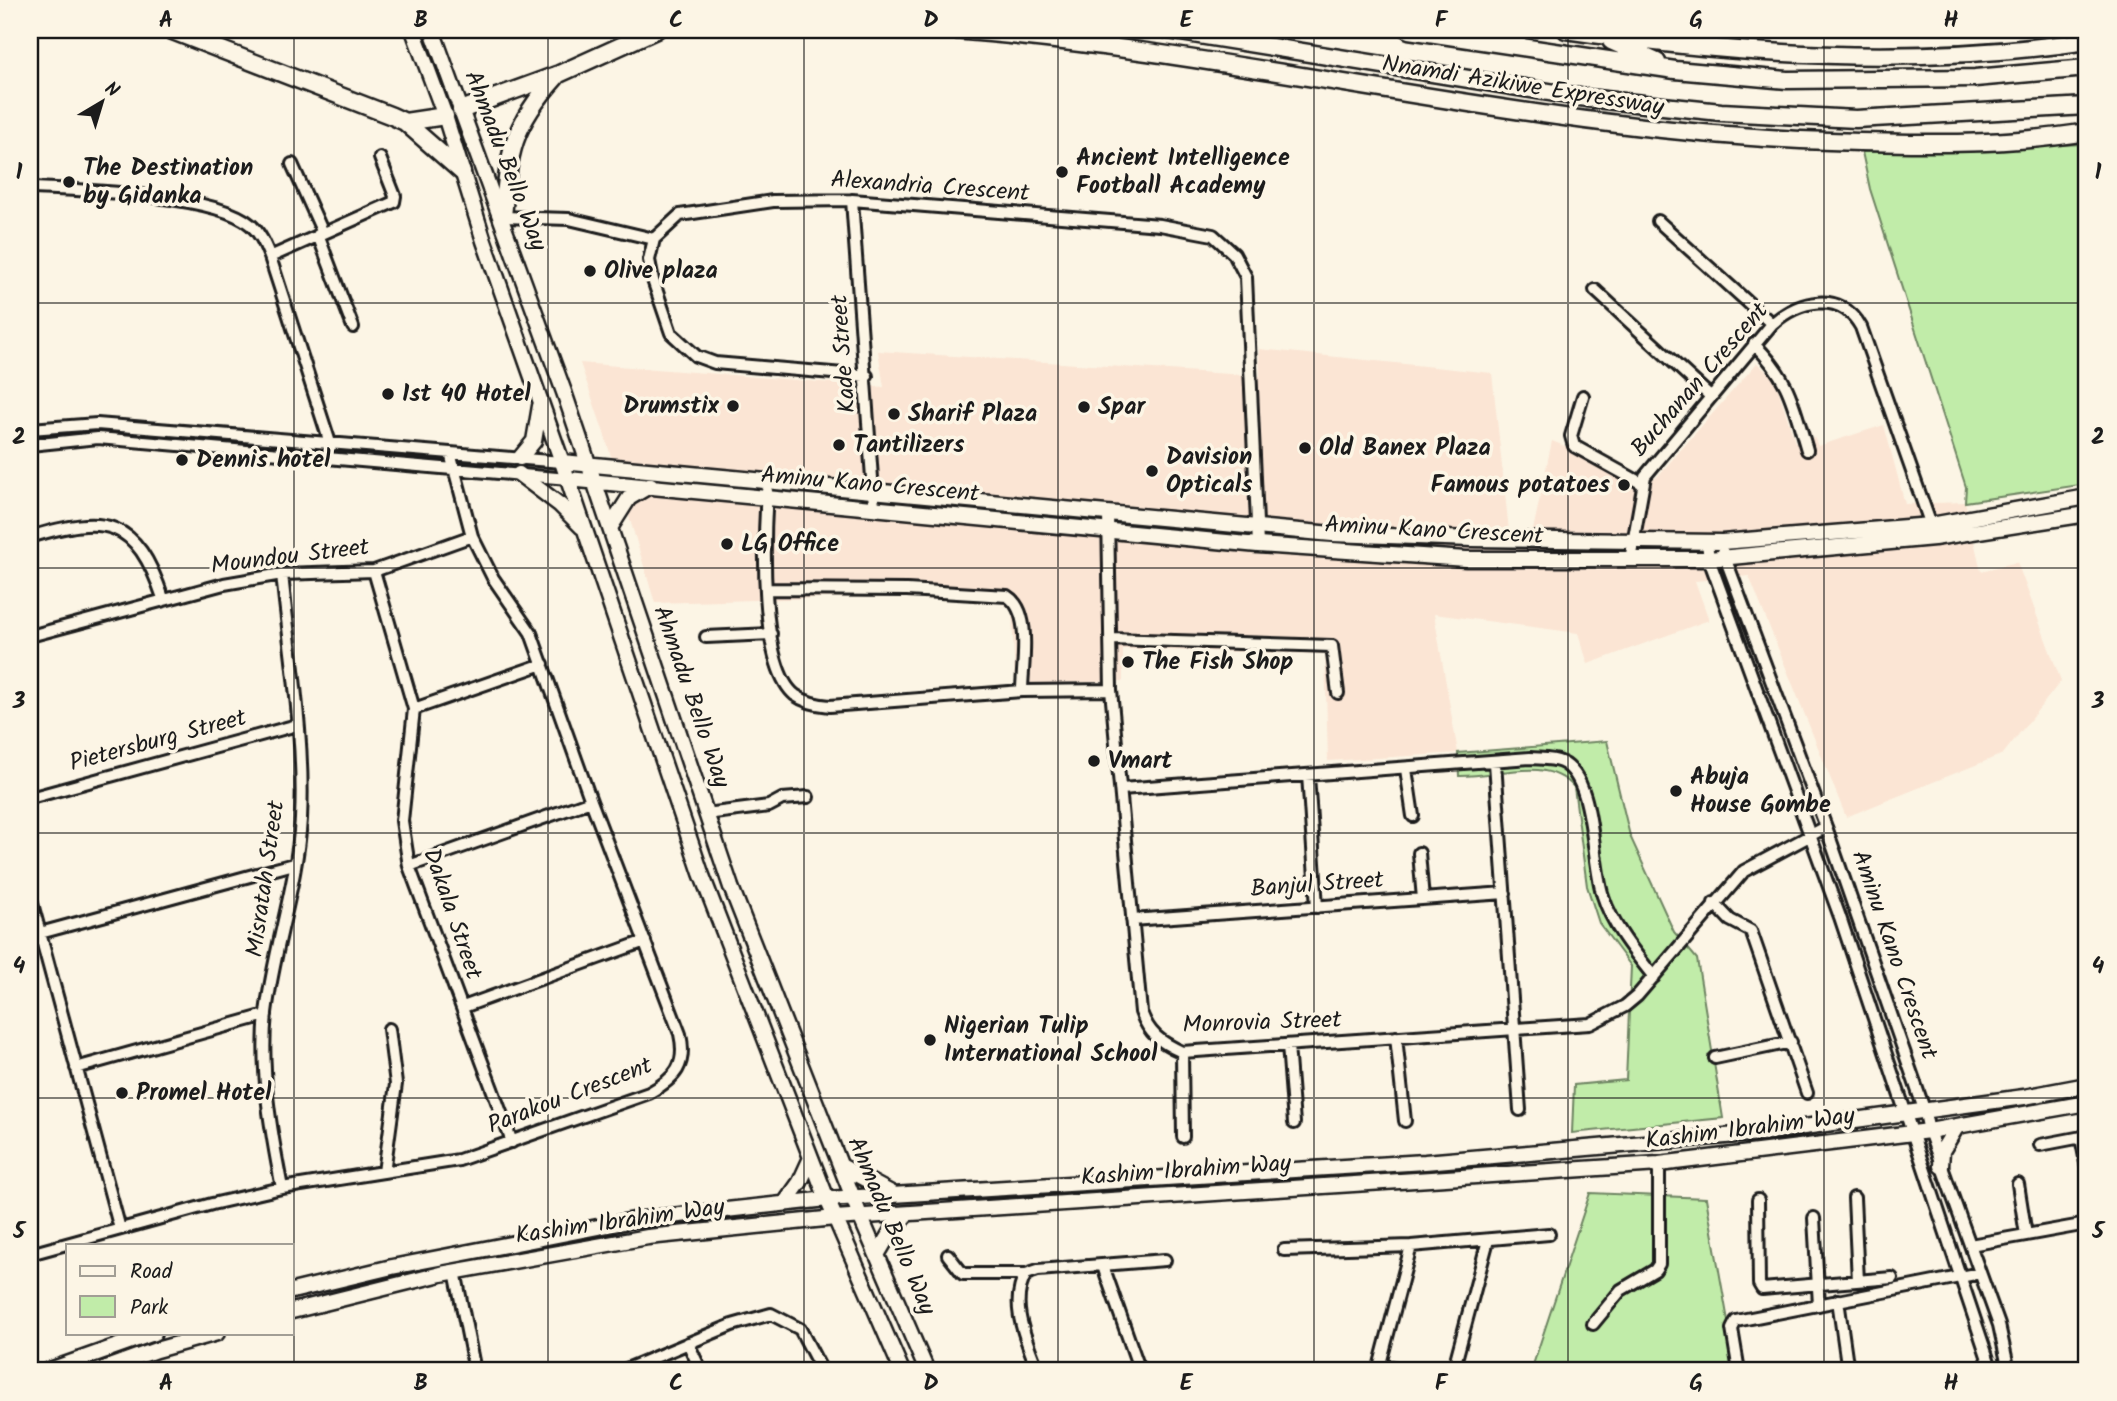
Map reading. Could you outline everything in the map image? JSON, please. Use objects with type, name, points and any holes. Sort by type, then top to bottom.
[{"type":"highway","points":[[170,30],[405,122],[462,172]]},
{"type":"highway","points":[[461,110],[559,74],[656,30]]},
{"type":"highway","name":"Nnamdi Azikiwe Expressway","points":[[964,30],[1251,66],[1577,121],[1697,135],[1896,144],[1990,142],[2087,132]]},
{"type":"highway","name":"Nnamdi Azikiwe Expressway","points":[[1168,30],[1586,98],[1721,111],[1876,118],[2087,106]]},
{"type":"highway","name":"Nnamdi Azikiwe Expressway","points":[[1409,30],[1675,70],[1787,80],[1975,78],[2087,68]]},
{"type":"highway","points":[[1566,30],[1747,52],[1796,54],[1926,55],[2015,50],[2087,41]]},
{"type":"highway","points":[[1597,35],[1675,70]]},
{"type":"highway","points":[[503,217],[505,177],[519,125],[536,99],[559,74]]},
{"type":"highway","points":[[405,122],[445,116]]},
{"type":"main road","name":"Ahmadu Bello Way","points":[[413,30],[445,116],[701,873],[835,1219],[902,1371]]},
{"type":"main road","name":"Ahmadu Bello Way","points":[[433,34],[503,217],[595,480],[731,887],[853,1198],[927,1371]]},
{"type":"main road","points":[[520,458],[534,441],[541,402]]},
{"type":"main road","points":[[583,446],[605,466]]},
{"type":"main road","name":"Aminu Kano Crescent","points":[[562,462],[768,481],[874,499],[1107,530],[1258,545],[1466,559],[1709,559],[1723,549]]},
{"type":"main road","points":[[519,474],[560,505],[585,530]]},
{"type":"main road","name":"Aminu Kano Crescent","points":[[568,479],[650,485],[767,499],[874,499],[1108,513],[1332,534],[1707,543],[1723,549],[1933,531],[1974,533],[2087,514]]},
{"type":"main road","points":[[610,528],[629,498],[650,485]]},
{"type":"main road","name":"Aminu Kano Crescent","points":[[1933,531],[1971,515],[2087,497]]},
{"type":"main road","name":"Kashim Ibrahim Way","points":[[294,1292],[392,1267],[589,1227],[785,1203],[1426,1162],[1760,1133],[2024,1097],[2087,1085]]},
{"type":"main road","name":"Kashim Ibrahim Way","points":[[294,1311],[456,1271],[649,1237],[861,1217],[1292,1186],[1659,1164],[1928,1131],[2087,1103]]},
{"type":"main road","points":[[1941,1166],[1942,1151],[1957,1126]]},
{"type":"main road","points":[[785,1203],[800,1182],[811,1158]]},
{"type":"main road","points":[[841,1166],[877,1188],[898,1196]]},
{"type":"main road","points":[[877,1255],[893,1228],[906,1214]]},
{"type":"main road","points":[[808,1221],[825,1230],[849,1249]]},
{"type":"main road","points":[[47,1371],[151,1334]]},
{"type":"main road","points":[[98,1371],[156,1350],[213,1334]]},
{"type":"street","points":[[270,257],[395,201],[380,158]]},
{"type":"street","points":[[292,164],[321,234],[353,327]]},
{"type":"street","points":[[30,188],[141,196],[208,208],[250,224],[261,236],[270,257],[331,441],[333,457]]},
{"type":"street","name":"Alexandria Crescent","points":[[654,239],[680,215],[773,201],[852,200],[1200,230],[1224,243],[1245,276],[1258,545]]},
{"type":"street","name":"Kade Street","points":[[852,200],[874,499]]},
{"type":"street","points":[[503,217],[569,219],[654,239],[649,260],[671,333],[696,356],[715,363],[867,376]]},
{"type":"street","points":[[1658,220],[1772,324]]},
{"type":"street","points":[[1595,290],[1709,395]]},
{"type":"street","name":"Buchanan Crescent","points":[[1630,560],[1641,483],[1709,395],[1772,324],[1787,310],[1814,301],[1840,307],[1856,318],[1933,531]]},
{"type":"street","points":[[1754,344],[1780,371],[1807,450]]},
{"type":"street","points":[[1583,396],[1571,436],[1574,446],[1641,483]]},
{"type":"street","points":[[30,429],[97,424],[331,441],[562,462]]},
{"type":"street","name":"Aminu Kano Crescent","points":[[30,445],[98,438],[568,479]]},
{"type":"street","name":"Parakou Crescent","points":[[30,1254],[282,1188],[459,1160],[649,1093],[666,1084],[678,1070],[684,1052],[680,1034],[591,801],[531,633],[493,578],[472,536],[450,453]]},
{"type":"street","points":[[768,481],[766,589],[774,663],[783,681],[795,695],[810,704],[831,706],[1022,691],[1111,691]]},
{"type":"street","name":"Monrovia Street","points":[[1108,513],[1111,691],[1141,1012],[1148,1030],[1163,1044],[1182,1052],[1590,1024],[1625,1006],[1654,977],[1714,903],[1744,871],[1826,827]]},
{"type":"street","points":[[30,537],[78,525],[114,526],[127,534],[140,548],[154,569],[163,597]]},
{"type":"street","name":"Moundou Street","points":[[30,636],[163,597],[282,575],[374,571],[472,536]]},
{"type":"street","name":"Aminu Kano Crescent","points":[[1707,543],[1709,559],[1810,834],[1907,1112],[1992,1371]]},
{"type":"street","name":"Aminu Kano Crescent","points":[[1723,549],[1826,827],[1924,1109],[1928,1131],[1999,1325],[2009,1371]]},
{"type":"street","name":"Dakala Street","points":[[374,571],[414,709],[402,821],[409,866],[512,1142]]},
{"type":"street","name":"Misratah Street","points":[[282,575],[297,725],[301,819],[266,1014],[270,1111],[282,1188]]},
{"type":"street","points":[[766,589],[906,590],[1007,596],[1018,604],[1023,622],[1022,691]]},
{"type":"street","points":[[706,637],[771,634]]},
{"type":"street","points":[[1110,639],[1332,646],[1338,693]]},
{"type":"street","points":[[414,709],[543,664]]},
{"type":"street","name":"Pietersburg Street","points":[[30,798],[297,725]]},
{"type":"street","points":[[1121,789],[1496,763],[1530,758],[1561,762],[1575,773],[1584,786],[1596,873],[1604,899],[1654,977]]},
{"type":"street","points":[[1496,763],[1520,1110]]},
{"type":"street","points":[[1406,768],[1413,816]]},
{"type":"street","points":[[1308,775],[1317,907]]},
{"type":"street","points":[[706,814],[769,806],[782,799],[808,797]]},
{"type":"street","points":[[409,866],[591,801]]},
{"type":"street","points":[[1419,853],[1423,899]]},
{"type":"street","points":[[40,933],[295,864]]},
{"type":"street","name":"Banjul Street","points":[[1132,920],[1505,893]]},
{"type":"street","points":[[30,896],[120,1229]]},
{"type":"street","points":[[1714,903],[1730,920],[1751,931],[1807,1093]]},
{"type":"street","points":[[463,1007],[645,941]]},
{"type":"street","points":[[76,1068],[266,1014]]},
{"type":"street","points":[[384,1172],[396,1091],[389,1030]]},
{"type":"street","points":[[1396,1037],[1405,1121]]},
{"type":"street","points":[[1715,1058],[1791,1042]]},
{"type":"street","points":[[1288,1045],[1294,1122]]},
{"type":"street","points":[[1182,1052],[1183,1137]]},
{"type":"street","points":[[1896,1135],[1918,1147]]},
{"type":"street","points":[[2040,1145],[2084,1136],[2087,1168]]},
{"type":"street","points":[[1593,1324],[1621,1290],[1655,1270],[1659,1264],[1659,1164]]},
{"type":"street","points":[[2018,1185],[2026,1235]]},
{"type":"street","points":[[1854,1198],[1858,1282]]},
{"type":"street","points":[[1758,1200],[1759,1284],[1768,1291],[1892,1278]]},
{"type":"street","points":[[1814,1218],[1819,1305]]},
{"type":"street","points":[[1970,1245],[2087,1224]]},
{"type":"street","points":[[1284,1250],[1411,1246],[1549,1234]]},
{"type":"street","points":[[1453,1371],[1488,1240]]},
{"type":"street","points":[[1407,1371],[1380,1364],[1411,1246]]},
{"type":"street","points":[[948,1255],[963,1274],[1026,1274],[1038,1270],[1165,1260]]},
{"type":"street","points":[[1103,1266],[1140,1371]]},
{"type":"street","points":[[456,1271],[475,1371]]},
{"type":"street","points":[[1739,1371],[1732,1329],[1736,1321],[1980,1273]]},
{"type":"street","points":[[1026,1274],[1017,1296],[1024,1332],[1038,1371]]},
{"type":"street","points":[[1838,1300],[1848,1371]]},
{"type":"street","points":[[622,1371],[754,1317],[771,1314],[800,1329],[822,1371]]},
{"type":"street","points":[[688,1343],[701,1371]]},
{"type":"shaded area","points":[[1259,349],[1492,373],[1509,531],[1533,530],[1552,441],[1634,474],[1632,488],[1657,477],[1757,363],[1775,379],[1795,442],[1814,437],[1818,446],[1884,425],[1905,504],[1965,502],[1981,571],[2017,562],[2061,681],[2003,754],[1846,817],[1749,576],[1695,581],[1709,620],[1588,664],[1578,633],[1434,614],[1458,753],[1328,761],[1325,654],[1123,649],[1123,681],[1015,684],[1012,610],[1000,601],[887,596],[655,603],[580,363],[884,387],[878,351],[1260,376]]},
{"type":"green space","points":[[2087,144],[2087,352],[2081,401],[2087,407],[2087,484],[1965,502],[1966,487],[1870,189],[1862,152]]},
{"type":"green space","points":[[1607,741],[1630,836],[1674,932],[1697,959],[1723,1118],[1572,1133],[1574,1085],[1626,1080],[1631,966],[1599,923],[1587,886],[1574,787],[1562,777],[1535,770],[1459,776],[1458,753]]},
{"type":"green space","points":[[1590,1193],[1706,1198],[1737,1371],[1531,1371]]},
{"type":"place","name":"Ancient Intelligence Football Academy","points":[[1062,172]]},
{"type":"place","name":"The Destination by Gidanka","points":[[69,182]]},
{"type":"place","name":"Olive plaza","points":[[590,271]]},
{"type":"place","name":"1st 40 Hotel","points":[[388,394]]},
{"type":"place","name":"Drumstix","points":[[733,406]]},
{"type":"place","name":"Spar","points":[[1084,407]]},
{"type":"place","name":"Sharif Plaza","points":[[894,414]]},
{"type":"place","name":"Tantilizers","points":[[839,445]]},
{"type":"place","name":"Old Banex Plaza","points":[[1305,448]]},
{"type":"place","name":"Dennis hotel","points":[[182,460]]},
{"type":"place","name":"Davision Opticals","points":[[1152,471]]},
{"type":"place","name":"Famous potatoes","points":[[1624,485]]},
{"type":"place","name":"LG Office","points":[[727,544]]},
{"type":"place","name":"The Fish Shop","points":[[1128,662]]},
{"type":"place","name":"Vmart","points":[[1094,761]]},
{"type":"place","name":"Abuja House Gombe","points":[[1676,791]]},
{"type":"place","name":"Nigerian Tulip International School","points":[[930,1040]]},
{"type":"place","name":"Promel Hotel","points":[[122,1093]]}]
